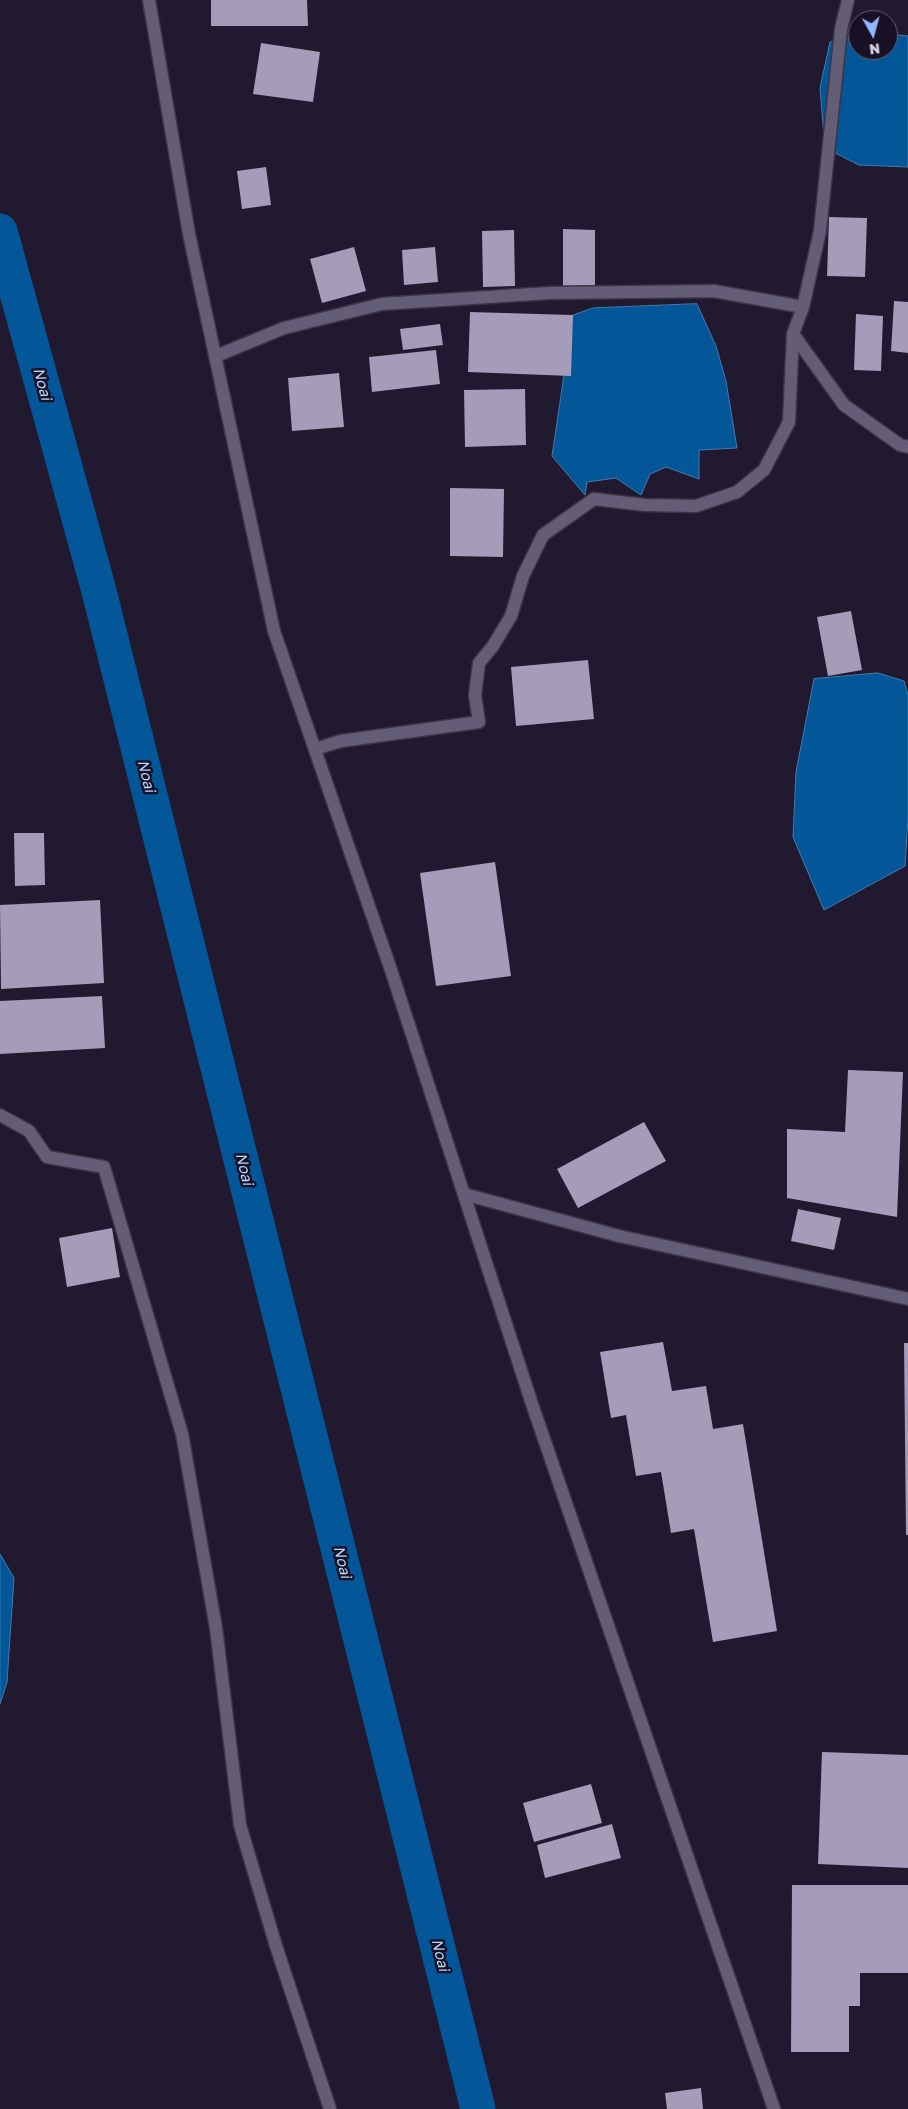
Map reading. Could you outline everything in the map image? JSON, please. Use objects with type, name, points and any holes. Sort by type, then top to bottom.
[{"type":"street","points":[[150,0],[189,234],[274,631],[391,970],[532,1404],[774,2109]]},
{"type":"street","points":[[315,750],[341,741],[478,722],[475,695],[479,663],[493,646],[511,616],[523,576],[543,535],[594,499],[645,505],[696,506],[737,492],[764,470],[789,422],[793,334],[803,307],[820,231],[841,29],[848,0]]},
{"type":"street","points":[[216,356],[284,328],[382,304],[549,293],[714,291],[803,307]]},
{"type":"street","points":[[793,334],[844,405],[900,445],[908,447]]},
{"type":"street","points":[[0,1115],[29,1131],[47,1157],[104,1167],[182,1434],[216,1628],[240,1826],[276,1946],[330,2109]]},
{"type":"street","points":[[464,1194],[619,1236],[908,1299]]},
{"type":"water","points":[[898,35],[908,36],[908,167],[859,165],[825,148],[820,88],[830,42],[848,39],[848,60],[898,60]]},
{"type":"water","points":[[697,304],[716,346],[726,381],[737,448],[699,450],[699,479],[666,467],[650,474],[641,495],[616,478],[587,482],[585,495],[552,456],[573,315],[593,308]]},
{"type":"water","points":[[878,673],[904,681],[908,695],[908,818],[905,866],[824,910],[793,837],[796,772],[814,679]]},
{"type":"water","points":[[0,1554],[14,1578],[7,1682],[0,1704]]},
{"type":"building","points":[[211,0],[307,0],[308,26],[211,26]]},
{"type":"building","points":[[261,43],[320,52],[313,102],[253,94]]},
{"type":"building","points":[[266,167],[271,205],[242,209],[237,171]]},
{"type":"building","points":[[829,217],[867,218],[865,277],[827,276]]},
{"type":"building","points":[[563,229],[595,230],[595,289],[563,289]]},
{"type":"building","points":[[514,230],[515,286],[483,287],[482,231]]},
{"type":"building","points":[[354,247],[366,291],[322,303],[310,259]]},
{"type":"building","points":[[435,247],[438,282],[404,285],[402,250]]},
{"type":"building","points":[[894,301],[908,302],[908,353],[891,351]]},
{"type":"building","points":[[470,312],[573,315],[571,376],[468,372]]},
{"type":"building","points":[[856,314],[883,316],[881,371],[854,370]]},
{"type":"building","points":[[440,324],[443,345],[403,350],[400,329]]},
{"type":"building","points":[[436,350],[440,384],[372,392],[369,357]]},
{"type":"building","points":[[339,373],[344,427],[292,431],[288,378]]},
{"type":"building","points":[[525,389],[526,445],[465,447],[464,390]]},
{"type":"building","points":[[450,488],[504,489],[503,557],[450,556]]},
{"type":"building","points":[[851,611],[862,670],[828,676],[817,617]]},
{"type":"building","points":[[588,660],[594,719],[516,726],[511,667]]},
{"type":"building","points":[[14,833],[44,833],[45,885],[15,886]]},
{"type":"building","points":[[495,862],[511,976],[436,986],[420,873]]},
{"type":"building","points":[[100,900],[104,983],[1,989],[0,905]]},
{"type":"building","points":[[102,996],[105,1048],[0,1054],[0,1001]]},
{"type":"building","points":[[848,1070],[903,1072],[897,1217],[787,1198],[787,1129],[845,1132]]},
{"type":"building","points":[[644,1122],[666,1161],[578,1208],[557,1169]]},
{"type":"building","points":[[798,1209],[841,1218],[834,1250],[791,1241]]},
{"type":"building","points":[[112,1228],[120,1277],[67,1287],[59,1238]]},
{"type":"building","points":[[663,1342],[672,1391],[706,1386],[713,1429],[743,1424],[777,1631],[713,1642],[694,1529],[671,1533],[661,1472],[636,1476],[626,1415],[611,1418],[600,1352]]},
{"type":"building","points":[[904,1343],[908,1343],[908,1535],[906,1535]]},
{"type":"building","points":[[822,1752],[908,1755],[908,1868],[818,1864]]},
{"type":"building","points":[[591,1784],[602,1823],[534,1842],[523,1803]]},
{"type":"building","points":[[612,1824],[621,1858],[545,1878],[537,1845]]},
{"type":"building","points":[[792,1885],[908,1885],[908,1973],[860,1973],[860,2006],[849,2006],[849,2052],[791,2052]]},
{"type":"building","points":[[701,2088],[703,2109],[667,2109],[665,2093]]},
{"type":"waterway","name":"Noai","points":[[0,231],[99,591],[478,2109]]}]
